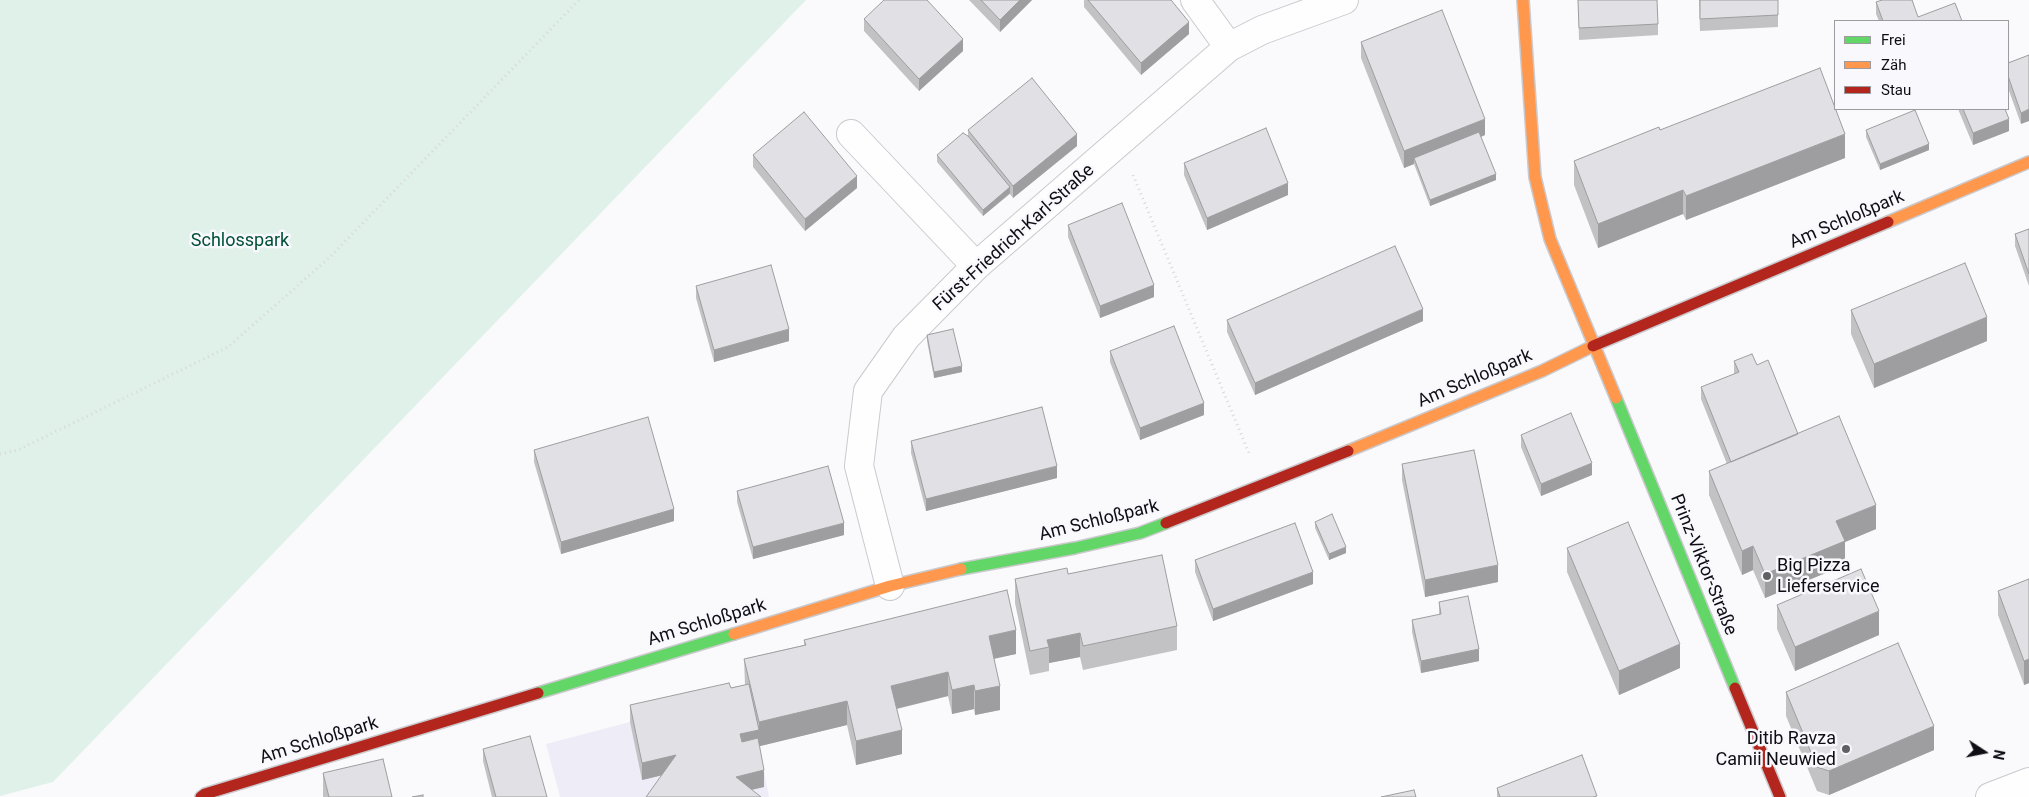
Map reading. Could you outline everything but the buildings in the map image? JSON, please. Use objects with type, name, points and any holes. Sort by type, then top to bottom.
[{"type":"street","points":[[1195,0],[1229,47]]},
{"type":"street","name":"Fürst-Friedrich-Karl-Straße","points":[[890,586],[859,466],[868,391],[906,337],[976,266],[1229,47],[1262,30],[1344,0]]},
{"type":"street","name":"Prinz-Viktor-Straße","points":[[1524,0],[1535,177],[1550,239],[1780,797]]},
{"type":"street","points":[[851,134],[976,266]]},
{"type":"street","name":"Am Schloßpark","points":[[200,797],[890,586],[935,574],[1075,548],[1140,533],[1263,486],[1542,371],[1594,346],[2029,162]]},
{"type":"street","points":[[1990,797],[2029,782]]},
{"type":"path","points":[[0,454],[18,450],[228,347],[330,257],[579,0]]},
{"type":"path","points":[[1120,143],[1263,486]]},
{"type":"shaded area","points":[[630,722],[759,746],[769,797],[560,797],[546,744]]},
{"type":"green space","name":"Schlosspark","points":[[0,0],[806,0],[53,782],[0,796]]},
{"type":"traffic: fast","points":[[1616,398],[1735,688]]},
{"type":"traffic: fast","points":[[961,569],[1075,548],[1140,533],[1166,523]]},
{"type":"traffic: fast","points":[[538,693],[734,634]]},
{"type":"traffic: slow","points":[[1523,0],[1535,177],[1550,239],[1616,398]]},
{"type":"traffic: slow","points":[[1888,222],[2029,162]]},
{"type":"traffic: slow","points":[[1348,451],[1542,371],[1593,346]]},
{"type":"traffic: slow","points":[[734,634],[890,586],[961,569]]},
{"type":"traffic: jam","points":[[1593,346],[1888,222]]},
{"type":"traffic: jam","points":[[1166,523],[1348,451]]},
{"type":"traffic: jam","points":[[1735,688],[1780,797]]},
{"type":"traffic: jam","points":[[201,797],[205,794],[538,693]]},
{"type":"place","name":"Big Pizza Lieferservice","points":[[1767,576]]},
{"type":"place","name":"Ditib Ravza Camii Neuwied","points":[[1846,749]]}]
